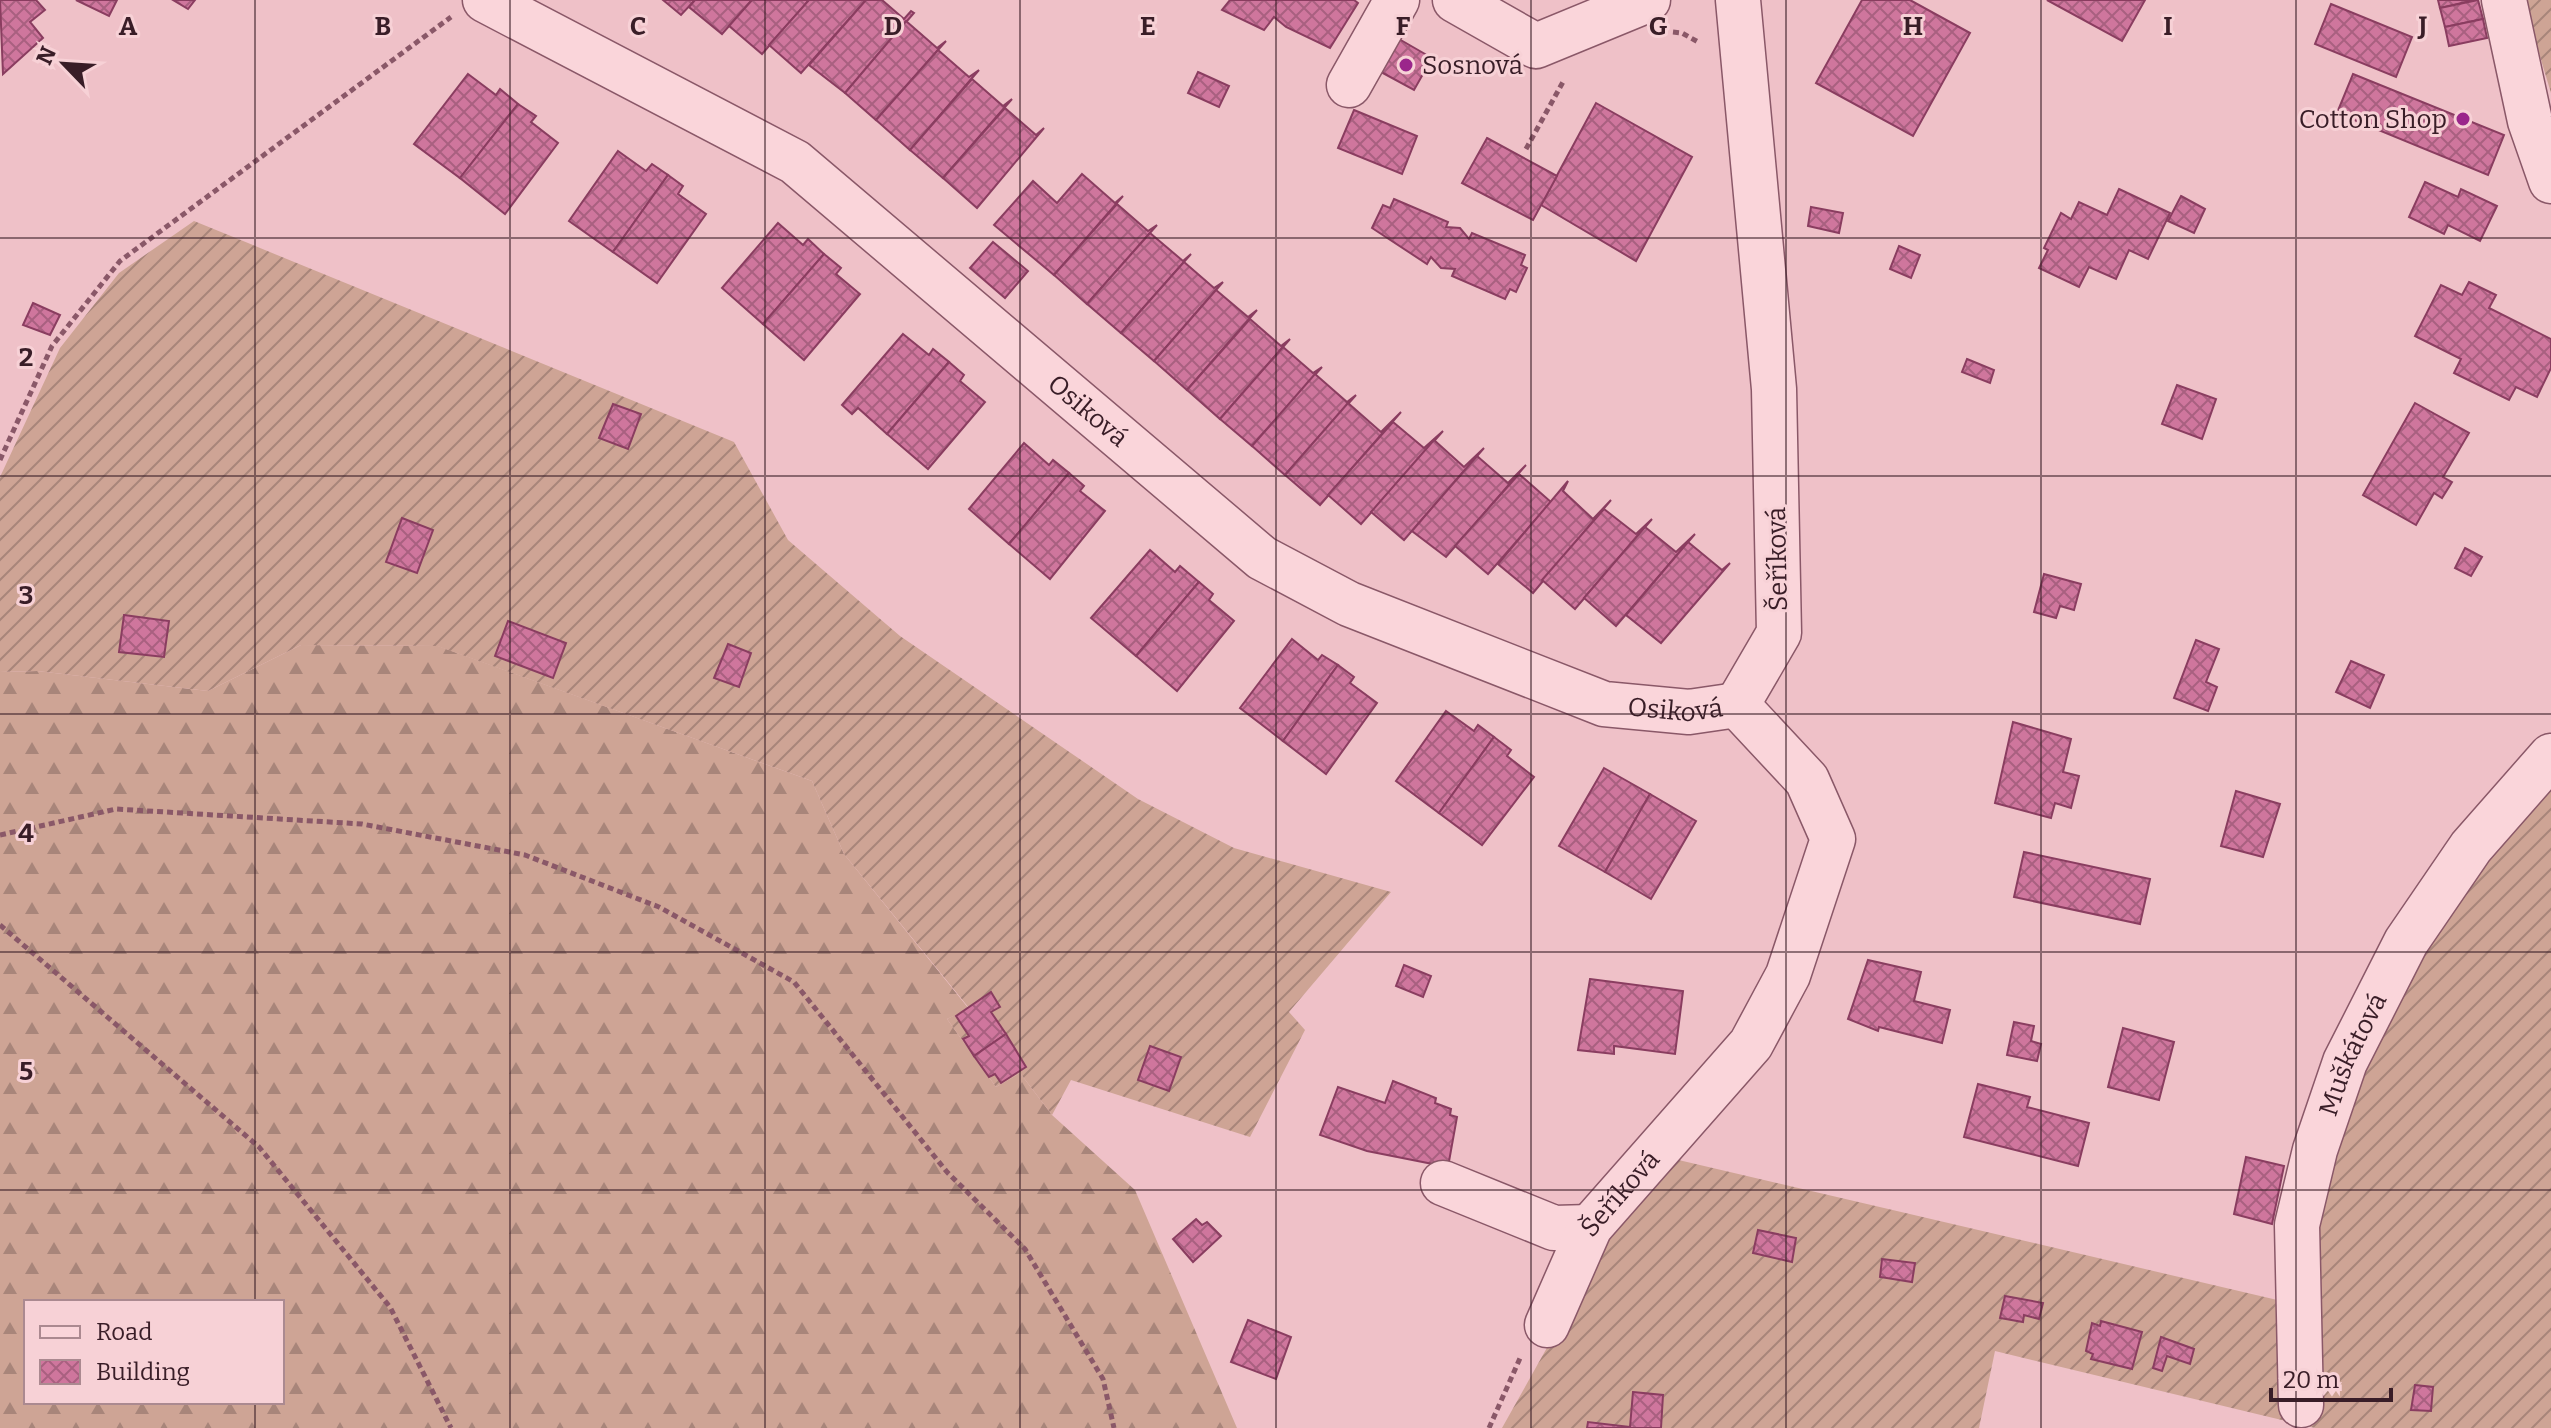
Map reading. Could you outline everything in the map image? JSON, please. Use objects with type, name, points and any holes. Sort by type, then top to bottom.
[{"type":"street","points":[[1349,85],[1397,0]]},
{"type":"street","points":[[1455,0],[1536,46],[1654,16]]},
{"type":"street","name":"Šeříková","points":[[1547,1325],[1590,1227],[1751,1044],[1788,975],[1833,839],[1807,780],[1737,705],[1779,633],[1774,389],[1738,0]]},
{"type":"street","points":[[2504,0],[2530,121],[2551,181]]},
{"type":"street","name":"Osiková","points":[[473,4],[795,162],[1262,558],[1349,604],[1604,704],[1689,712],[1737,705]]},
{"type":"street","name":"Muškátová","points":[[2301,1405],[2297,1225],[2315,1150],[2345,1062],[2406,942],[2471,847],[2551,756]]},
{"type":"street","points":[[1443,1183],[1554,1228],[1590,1227]]},
{"type":"path","points":[[0,460],[52,346],[120,261],[473,4]]},
{"type":"path","points":[[1654,16],[1710,49]]},
{"type":"path","points":[[1526,149],[1567,73]]},
{"type":"path","points":[[0,835],[116,809],[362,824],[525,855],[659,907],[794,982],[947,1172],[1025,1249],[1103,1379],[1114,1428]]},
{"type":"path","points":[[0,925],[259,1147],[390,1307],[451,1428]]},
{"type":"path","points":[[1489,1428],[1527,1342],[1547,1325]]},
{"type":"green space","points":[[2523,0],[2551,0],[2551,93]]},
{"type":"green space","points":[[194,221],[734,442],[788,540],[900,636],[1138,799],[1234,848],[1391,892],[1289,1012],[1305,1030],[1250,1137],[1071,1080],[1052,1115],[1020,1073],[996,1087],[947,1019],[969,1008],[844,854],[812,781],[437,646],[301,645],[208,691],[37,671],[0,672],[0,477],[60,348],[119,273]]},
{"type":"green space","points":[[301,645],[438,646],[812,781],[844,854],[969,1009],[947,1019],[996,1087],[1020,1073],[1052,1115],[1135,1190],[1237,1428],[0,1428],[0,672],[37,671],[208,691]]},
{"type":"green space","points":[[2551,780],[2551,1428],[2315,1428],[1995,1351],[1979,1428],[1502,1428],[1605,1244],[1670,1158],[2299,1305],[2331,1145],[2428,929]]},
{"type":"building","points":[[0,0],[36,0],[45,10],[30,22],[43,38],[3,74]]},
{"type":"building","points":[[76,0],[117,0],[109,16]]},
{"type":"building","points":[[173,0],[195,0],[188,9]]},
{"type":"building","points":[[663,0],[695,0],[681,15]]},
{"type":"building","points":[[695,0],[752,0],[722,34],[689,7]]},
{"type":"building","points":[[752,0],[809,0],[762,54],[729,26]]},
{"type":"building","points":[[809,0],[866,0],[801,73],[769,45]]},
{"type":"building","points":[[866,0],[882,0],[904,19],[911,11],[914,13],[845,93],[809,65]]},
{"type":"building","points":[[1230,0],[1354,0],[1358,3],[1330,48],[1286,27],[1274,17],[1264,30],[1222,10]]},
{"type":"building","points":[[1862,0],[1910,0],[1970,33],[1913,136],[1816,83]]},
{"type":"building","points":[[2047,0],[2145,0],[2122,41]]},
{"type":"building","points":[[2438,0],[2475,0],[2440,8]]},
{"type":"building","points":[[2478,0],[2483,19],[2445,27],[2440,8]]},
{"type":"building","points":[[2331,4],[2412,37],[2396,77],[2315,44]]},
{"type":"building","points":[[2483,19],[2487,38],[2449,46],[2445,27]]},
{"type":"building","points":[[906,21],[937,48],[946,41],[876,120],[845,93]]},
{"type":"building","name":"Sosnová","points":[[1399,39],[1432,58],[1414,90],[1381,72]]},
{"type":"building","points":[[938,50],[969,77],[979,70],[910,150],[876,120]]},
{"type":"building","points":[[1198,72],[1229,86],[1219,107],[1188,93]]},
{"type":"building","points":[[468,74],[496,95],[500,89],[518,104],[460,178],[414,144]]},
{"type":"building","points":[[2353,74],[2504,135],[2488,175],[2337,113]]},
{"type":"building","points":[[972,79],[1003,106],[1012,99],[943,178],[910,150]]},
{"type":"building","points":[[1596,103],[1692,157],[1636,261],[1541,205]]},
{"type":"building","points":[[518,104],[536,116],[531,122],[558,143],[505,214],[460,178]]},
{"type":"building","points":[[1005,108],[1036,135],[1044,128],[977,208],[943,178]]},
{"type":"building","points":[[1354,110],[1417,136],[1402,174],[1338,148]]},
{"type":"building","points":[[1487,138],[1557,176],[1533,220],[1462,183]]},
{"type":"building","points":[[618,151],[646,171],[652,164],[668,175],[613,252],[569,221]]},
{"type":"building","points":[[1082,174],[1115,203],[1123,196],[1054,275],[994,225],[1033,181],[1057,203]]},
{"type":"building","points":[[668,175],[683,186],[678,194],[706,214],[657,283],[613,252]]},
{"type":"building","points":[[2425,182],[2458,197],[2461,189],[2497,206],[2480,241],[2448,225],[2444,234],[2409,217]]},
{"type":"building","points":[[2119,189],[2170,213],[2148,259],[2129,250],[2116,279],[2089,267],[2079,287],[2039,268],[2048,250],[2044,248],[2061,213],[2071,219],[2079,202],[2107,215]]},
{"type":"building","points":[[2181,196],[2205,209],[2194,233],[2168,221]]},
{"type":"building","points":[[1394,199],[1448,222],[1446,227],[1460,228],[1469,239],[1472,233],[1525,255],[1521,265],[1527,268],[1516,292],[1510,289],[1505,299],[1452,276],[1455,269],[1441,268],[1431,257],[1427,264],[1372,228],[1383,205],[1390,208]]},
{"type":"building","points":[[1117,204],[1148,231],[1157,225],[1087,304],[1054,275]]},
{"type":"building","points":[[1811,207],[1843,213],[1839,233],[1808,226]]},
{"type":"building","points":[[778,223],[803,245],[808,239],[824,254],[763,324],[722,288]]},
{"type":"building","points":[[1150,233],[1183,261],[1191,254],[1121,333],[1087,304]]},
{"type":"building","points":[[993,242],[1028,271],[1005,298],[970,268]]},
{"type":"building","points":[[1899,246],[1920,255],[1911,278],[1890,269]]},
{"type":"building","points":[[824,254],[841,268],[836,274],[860,294],[804,360],[763,324]]},
{"type":"building","points":[[1184,262],[1214,288],[1223,282],[1154,361],[1121,333]]},
{"type":"building","points":[[2469,282],[2496,295],[2489,308],[2551,339],[2551,368],[2537,397],[2516,387],[2509,400],[2454,373],[2461,359],[2415,336],[2441,285],[2462,295]]},
{"type":"building","points":[[1216,290],[1248,317],[1257,310],[1187,390],[1154,361]]},
{"type":"building","points":[[33,303],[60,315],[50,335],[23,325]]},
{"type":"building","points":[[1250,319],[1281,346],[1290,339],[1220,419],[1187,390]]},
{"type":"building","points":[[903,334],[929,355],[933,349],[949,362],[887,434],[858,408],[852,414],[842,405]]},
{"type":"building","points":[[1283,347],[1313,373],[1322,367],[1252,446],[1220,419]]},
{"type":"building","points":[[1967,359],[1994,370],[1990,383],[1962,372]]},
{"type":"building","points":[[949,362],[964,375],[960,381],[985,402],[928,469],[887,434]]},
{"type":"building","points":[[1315,374],[1347,402],[1356,395],[1285,475],[1252,446]]},
{"type":"building","points":[[2177,385],[2216,399],[2202,439],[2162,424]]},
{"type":"building","points":[[1348,403],[1381,432],[1401,412],[1320,505],[1285,475]]},
{"type":"building","points":[[2415,403],[2469,433],[2443,477],[2452,482],[2442,498],[2434,493],[2416,525],[2363,495]]},
{"type":"building","points":[[613,404],[641,414],[628,449],[599,438]]},
{"type":"building","points":[[1393,422],[1424,448],[1443,431],[1361,524],[1328,495]]},
{"type":"building","points":[[1434,440],[1464,467],[1484,448],[1404,540],[1371,512]]},
{"type":"building","points":[[1024,443],[1049,465],[1053,460],[1069,473],[1009,544],[969,509]]},
{"type":"building","points":[[1477,456],[1508,483],[1526,465],[1446,557],[1412,531]]},
{"type":"building","points":[[1069,473],[1084,486],[1080,491],[1105,511],[1050,579],[1009,544]]},
{"type":"building","points":[[1519,474],[1551,502],[1488,574],[1455,546]]},
{"type":"building","points":[[1568,481],[1563,491],[1593,519],[1611,500],[1533,593],[1498,564]]},
{"type":"building","points":[[1604,509],[1636,534],[1652,519],[1575,609],[1542,580]]},
{"type":"building","points":[[402,518],[433,530],[417,573],[386,562]]},
{"type":"building","points":[[1645,527],[1676,552],[1695,534],[1616,626],[1584,598]]},
{"type":"building","points":[[1688,542],[1722,570],[1730,563],[1661,643],[1626,615]]},
{"type":"building","points":[[2465,548],[2482,557],[2471,576],[2455,568]]},
{"type":"building","points":[[1150,550],[1175,572],[1180,566],[1199,582],[1136,656],[1091,618]]},
{"type":"building","points":[[2044,574],[2081,584],[2074,610],[2060,606],[2056,618],[2034,612]]},
{"type":"building","points":[[1199,582],[1213,594],[1209,600],[1234,621],[1177,691],[1136,656]]},
{"type":"building","points":[[124,615],[169,621],[164,657],[119,652]]},
{"type":"building","points":[[508,621],[566,643],[553,678],[495,656]]},
{"type":"building","points":[[1292,639],[1318,660],[1322,655],[1338,665],[1283,741],[1240,708]]},
{"type":"building","points":[[2196,640],[2219,649],[2206,682],[2217,687],[2208,711],[2174,698]]},
{"type":"building","points":[[728,644],[751,653],[739,687],[714,678]]},
{"type":"building","points":[[2351,661],[2384,675],[2370,708],[2336,692]]},
{"type":"building","points":[[1338,665],[1354,677],[1350,683],[1377,703],[1326,774],[1283,741]]},
{"type":"building","points":[[1446,711],[1474,731],[1478,725],[1494,737],[1439,813],[1396,781]]},
{"type":"building","points":[[2013,722],[2071,739],[2063,772],[2079,776],[2071,808],[2055,803],[2051,818],[1995,803]]},
{"type":"building","points":[[1494,737],[1511,750],[1507,756],[1534,777],[1482,845],[1439,813]]},
{"type":"building","points":[[1604,768],[1650,794],[1605,872],[1559,846]]},
{"type":"building","points":[[2236,791],[2280,804],[2263,857],[2221,846]]},
{"type":"building","points":[[1650,794],[1696,821],[1651,899],[1605,872]]},
{"type":"building","points":[[2024,852],[2150,879],[2140,924],[2014,897]]},
{"type":"building","points":[[1868,960],[1921,972],[1914,1001],[1950,1010],[1942,1043],[1879,1027],[1878,1031],[1848,1019]]},
{"type":"building","points":[[1404,965],[1431,976],[1423,997],[1396,986]]},
{"type":"building","points":[[1590,979],[1683,991],[1675,1054],[1614,1046],[1614,1054],[1578,1050]]},
{"type":"building","points":[[991,992],[1000,1007],[991,1012],[1006,1034],[974,1056],[963,1039],[969,1036],[956,1016]]},
{"type":"building","points":[[2014,1022],[2034,1026],[2031,1041],[2041,1044],[2037,1061],[2007,1055]]},
{"type":"building","points":[[2123,1028],[2174,1042],[2159,1100],[2108,1087]]},
{"type":"building","points":[[1006,1034],[1026,1067],[1001,1083],[995,1074],[989,1077],[974,1056]]},
{"type":"building","points":[[1150,1046],[1181,1057],[1169,1091],[1138,1080]]},
{"type":"building","points":[[1393,1081],[1436,1098],[1435,1103],[1451,1109],[1450,1115],[1457,1117],[1448,1167],[1367,1151],[1320,1135],[1338,1087],[1385,1103]]},
{"type":"building","points":[[1978,1084],[2030,1097],[2027,1107],[2089,1123],[2078,1166],[1964,1137]]},
{"type":"building","points":[[2246,1157],[2284,1166],[2272,1224],[2234,1214]]},
{"type":"building","points":[[1196,1219],[1202,1225],[1207,1222],[1221,1236],[1193,1262],[1173,1239]]},
{"type":"building","points":[[1758,1230],[1796,1238],[1792,1262],[1753,1253]]},
{"type":"building","points":[[1882,1259],[1915,1263],[1912,1282],[1880,1277]]},
{"type":"building","points":[[2005,1296],[2043,1303],[2039,1319],[2024,1315],[2023,1322],[2000,1318]]},
{"type":"building","points":[[1248,1320],[1291,1337],[1276,1379],[1231,1362]]},
{"type":"building","points":[[2101,1321],[2142,1332],[2132,1369],[2091,1359],[2093,1354],[2086,1351],[2092,1323],[2100,1326]]},
{"type":"building","points":[[2161,1337],[2194,1349],[2190,1364],[2167,1356],[2162,1371],[2153,1368]]},
{"type":"building","points":[[2415,1385],[2433,1387],[2431,1411],[2411,1410]]},
{"type":"building","points":[[1633,1392],[1663,1395],[1661,1428],[1587,1428],[1588,1422],[1630,1427]]},
{"type":"place","name":"Sosnová","points":[[1406,65]]},
{"type":"place","name":"Cotton Shop","points":[[2463,119]]}]
